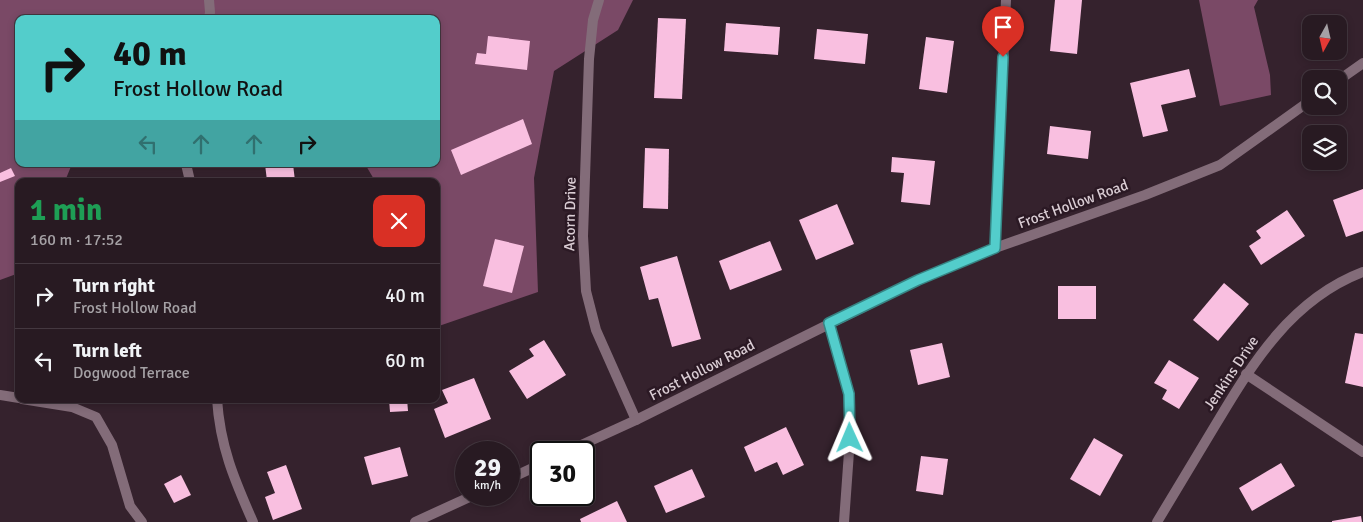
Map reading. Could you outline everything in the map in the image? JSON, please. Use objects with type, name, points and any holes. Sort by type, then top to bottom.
[{"type":"street","points":[[209,0],[209,15]]},
{"type":"street","name":"Acorn Drive","points":[[599,0],[594,20],[589,59],[583,236],[586,291],[596,330],[636,420]]},
{"type":"street","points":[[995,248],[1006,0]]},
{"type":"street","points":[[1347,74],[1363,63]]},
{"type":"street","name":"Frost Hollow Road","points":[[590,441],[918,280],[995,248],[1220,165],[1302,106]]},
{"type":"street","name":"Jenkins Drive","points":[[1157,522],[1246,374],[1273,338],[1310,301],[1340,282],[1363,272]]},
{"type":"street","points":[[829,323],[849,394],[850,438],[844,522]]},
{"type":"street","points":[[1246,374],[1363,452]]},
{"type":"street","points":[[0,395],[15,397]]},
{"type":"street","points":[[46,403],[72,408],[96,417],[112,445],[130,506],[142,522]]},
{"type":"street","points":[[217,403],[220,435],[232,476],[253,522]]},
{"type":"street","points":[[415,522],[455,504]]},
{"type":"shaded area","points":[[0,0],[633,0],[618,30],[554,71],[534,178],[538,292],[440,326],[440,178],[373,178],[367,167],[440,167],[440,15],[15,15],[15,167],[71,167],[66,178],[15,178],[15,274],[0,280]]},
{"type":"shaded area","points":[[1199,0],[1258,0],[1254,7],[1270,75],[1271,95],[1220,106]]},
{"type":"building","points":[[1055,0],[1082,0],[1077,54],[1050,51]]},
{"type":"building","points":[[658,18],[686,19],[682,99],[654,98]]},
{"type":"building","points":[[726,23],[780,27],[778,55],[724,51]]},
{"type":"building","points":[[817,29],[868,34],[865,64],[814,59]]},
{"type":"building","points":[[488,36],[530,41],[527,70],[475,64],[477,53],[486,54]]},
{"type":"building","points":[[926,37],[954,41],[947,93],[919,89]]},
{"type":"building","points":[[1189,69],[1196,97],[1161,105],[1168,131],[1143,137],[1130,83]]},
{"type":"building","points":[[523,119],[532,144],[461,175],[451,150]]},
{"type":"building","points":[[1050,126],[1091,131],[1088,159],[1047,154]]},
{"type":"building","points":[[645,148],[669,149],[668,209],[643,208]]},
{"type":"building","points":[[892,157],[935,161],[930,205],[901,202],[904,173],[891,172]]},
{"type":"building","points":[[265,167],[293,167],[295,178],[267,178]]},
{"type":"building","points":[[11,168],[15,176],[0,182],[0,173]]},
{"type":"building","points":[[1363,189],[1363,231],[1346,237],[1333,200]]},
{"type":"building","points":[[837,204],[854,244],[816,260],[799,220]]},
{"type":"building","points":[[1287,210],[1305,236],[1261,265],[1249,246],[1261,238],[1256,231]]},
{"type":"building","points":[[495,239],[524,246],[512,293],[483,286]]},
{"type":"building","points":[[770,241],[782,270],[730,290],[719,261]]},
{"type":"building","points":[[677,256],[701,339],[672,347],[658,298],[649,300],[640,267]]},
{"type":"building","points":[[1224,283],[1249,304],[1218,341],[1193,320]]},
{"type":"building","points":[[1058,286],[1096,286],[1096,319],[1058,319]]},
{"type":"building","points":[[1355,333],[1363,334],[1363,387],[1345,383]]},
{"type":"building","points":[[544,340],[566,375],[527,399],[509,371],[534,356],[529,349]]},
{"type":"building","points":[[942,343],[950,377],[918,385],[910,350]]},
{"type":"building","points":[[1169,360],[1199,378],[1179,409],[1162,399],[1167,390],[1154,383]]},
{"type":"building","points":[[474,378],[491,419],[445,438],[434,409],[448,403],[442,390]]},
{"type":"building","points":[[389,403],[407,403],[408,411],[390,412]]},
{"type":"building","points":[[786,427],[804,465],[783,475],[777,462],[755,472],[744,447]]},
{"type":"building","points":[[1094,438],[1123,455],[1100,496],[1070,479]]},
{"type":"building","points":[[400,447],[408,476],[372,485],[364,457]]},
{"type":"building","points":[[921,456],[948,459],[943,495],[916,491]]},
{"type":"building","points":[[1281,463],[1295,486],[1252,511],[1239,488]]},
{"type":"building","points":[[286,465],[302,509],[273,520],[265,497],[275,493],[267,472]]},
{"type":"building","points":[[692,469],[705,497],[666,513],[654,486]]},
{"type":"building","points":[[181,475],[191,495],[174,503],[164,484]]},
{"type":"building","points":[[617,501],[627,522],[581,522],[580,519]]},
{"type":"building","points":[[1361,516],[1362,522],[1332,522],[1332,521]]},
{"type":"route","points":[[850,438],[849,394],[829,323],[918,280],[995,248],[1003,57]]}]
